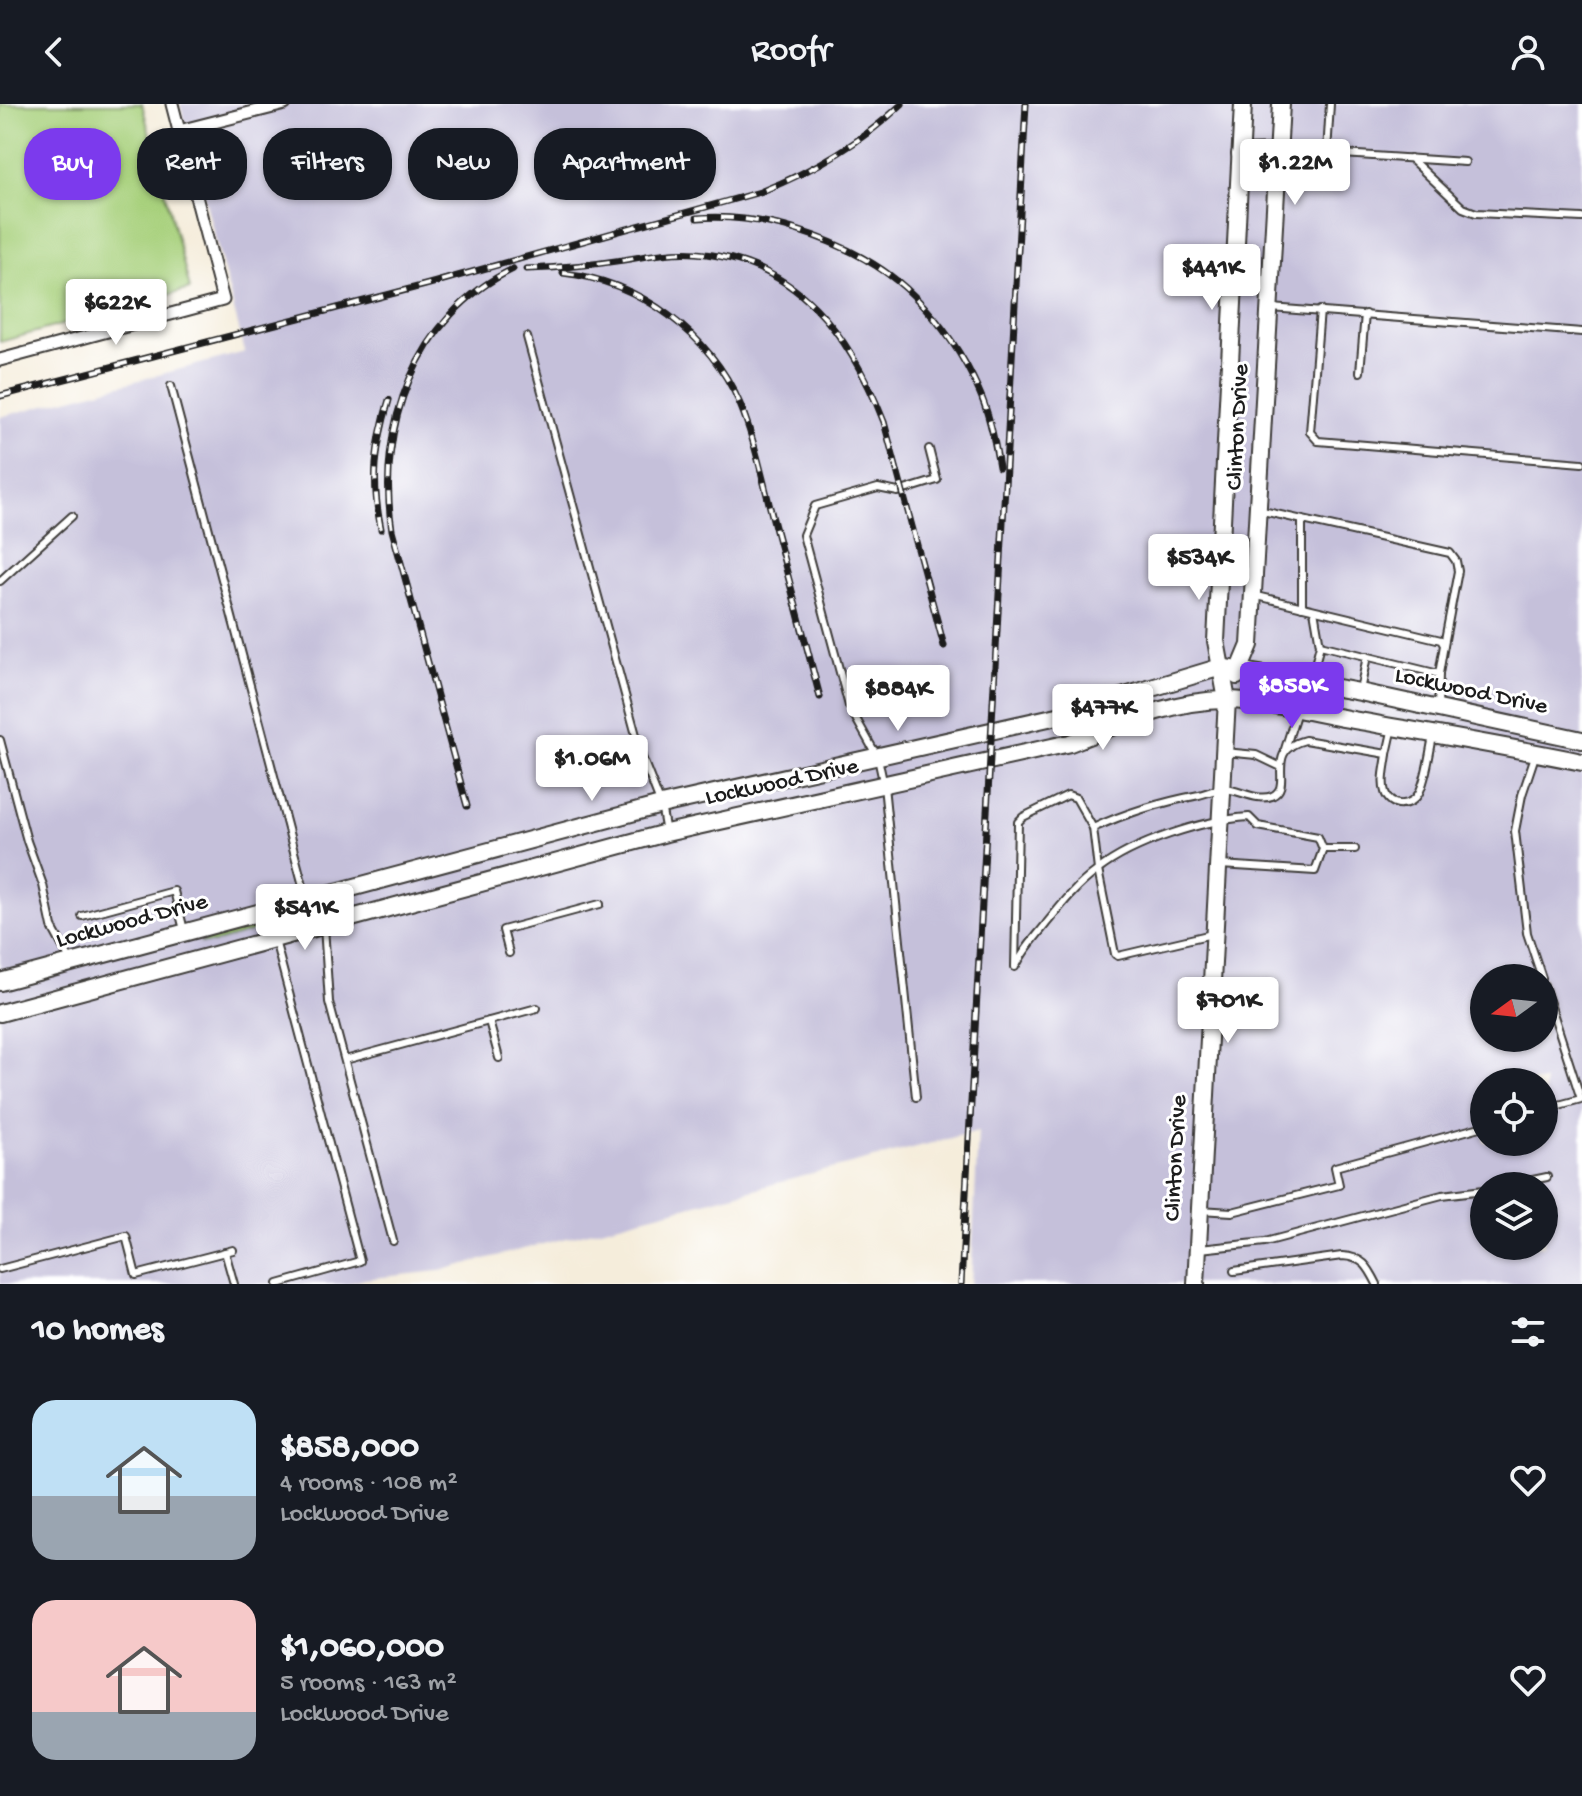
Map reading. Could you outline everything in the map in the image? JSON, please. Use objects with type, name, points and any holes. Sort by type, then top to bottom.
[{"type":"main road","name":"Clinton Drive","points":[[1196,1284],[1225,752],[1227,700],[1216,641],[1243,104]]},
{"type":"main road","name":"Clinton Drive","points":[[1227,700],[1250,645],[1281,104]]},
{"type":"main road","points":[[1240,154],[1278,153]]},
{"type":"main road","name":"Lockwood Drive","points":[[0,982],[661,805],[1062,715],[1221,667],[1360,692],[1582,740]]},
{"type":"main road","name":"Lockwood Drive","points":[[0,1013],[666,833],[1070,743],[1189,703],[1227,700],[1297,710],[1582,762]]},
{"type":"main road","points":[[1434,734],[1438,709]]},
{"type":"main road","points":[[1536,753],[1539,731]]},
{"type":"main road","points":[[185,933],[192,962]]},
{"type":"main road","points":[[98,956],[106,985]]},
{"type":"street","points":[[172,104],[178,128]]},
{"type":"street","points":[[191,128],[285,104]]},
{"type":"street","points":[[0,360],[223,300],[197,200]]},
{"type":"lane","points":[[1327,153],[1330,104]]},
{"type":"lane","points":[[1278,153],[1465,162]]},
{"type":"lane","points":[[1410,158],[1463,208],[1476,213],[1582,218]]},
{"type":"lane","points":[[1271,308],[1582,332]]},
{"type":"lane","points":[[1320,310],[1310,432],[1318,441],[1582,463]]},
{"type":"lane","points":[[1360,372],[1365,314]]},
{"type":"lane","points":[[527,337],[642,757],[661,805],[666,833]]},
{"type":"lane","points":[[171,386],[307,901],[324,926],[329,1002],[393,1241]]},
{"type":"lane","points":[[916,1097],[884,786],[878,758],[849,706],[803,535],[815,506],[878,488],[898,492],[937,480],[929,449]]},
{"type":"lane","points":[[1258,510],[1450,553],[1458,571],[1439,674],[1438,709]]},
{"type":"lane","points":[[0,581],[72,516]]},
{"type":"lane","points":[[1302,520],[1302,607]]},
{"type":"lane","points":[[1253,595],[1441,640],[1444,645]]},
{"type":"lane","points":[[1310,683],[1320,645],[1314,610]]},
{"type":"lane","points":[[1320,645],[1439,674]]},
{"type":"lane","points":[[1360,692],[1367,656]]},
{"type":"lane","points":[[1093,828],[1141,808],[1222,789],[1261,798],[1275,794],[1280,787],[1279,766],[1297,710]]},
{"type":"lane","points":[[1393,727],[1384,783],[1386,795],[1392,802],[1401,805],[1407,804],[1420,791],[1434,734]]},
{"type":"lane","points":[[0,740],[27,841],[43,885],[52,927],[72,963]]},
{"type":"lane","points":[[1285,749],[1305,740],[1387,754]]},
{"type":"lane","points":[[1225,752],[1256,755],[1279,766]]},
{"type":"lane","points":[[1536,753],[1522,795],[1515,831],[1527,933],[1537,964]]},
{"type":"lane","points":[[1214,933],[1118,956],[1115,954],[1098,870],[1093,828],[1076,798],[1068,795],[1018,822],[1015,967],[1068,896],[1098,870],[1110,861],[1146,844],[1221,819],[1249,817],[1258,826],[1318,837],[1323,849],[1315,871],[1218,865]]},
{"type":"lane","points":[[1323,849],[1355,849]]},
{"type":"lane","points":[[82,916],[174,891],[185,933]]},
{"type":"lane","points":[[509,953],[503,930],[600,904]]},
{"type":"lane","points":[[275,940],[360,1261],[278,1284]]},
{"type":"lane","points":[[345,1060],[537,1008]]},
{"type":"lane","points":[[489,1021],[499,1058]]},
{"type":"lane","points":[[1558,1028],[1581,1099],[1558,1105]]},
{"type":"lane","points":[[1198,1210],[1232,1212],[1339,1185],[1335,1167],[1470,1130]]},
{"type":"lane","points":[[1197,1249],[1265,1242],[1442,1195],[1470,1192]]},
{"type":"lane","points":[[0,1269],[126,1236],[136,1275],[229,1251],[234,1284]]},
{"type":"lane","points":[[1234,1271],[1342,1256],[1356,1257],[1369,1269],[1377,1284]]},
{"type":"shaded area","points":[[180,104],[1582,104],[1582,1284],[971,1284],[978,1131],[439,1271],[365,1279],[347,1284],[0,1284],[0,417],[245,352],[205,200],[247,200],[247,128],[186,128]]},
{"type":"green space","points":[[0,104],[142,104],[148,128],[137,128],[137,200],[167,200],[190,289],[0,342]]},
{"type":"green space","points":[[293,914],[300,917],[213,943],[201,943],[213,935]]},
{"type":"railway","points":[[0,396],[429,284],[760,192],[836,155],[902,104]]},
{"type":"railway","points":[[961,1284],[1026,104]]},
{"type":"railway","points":[[697,218],[754,220],[784,227],[842,247],[893,278],[933,317],[966,365],[986,409],[999,467]]},
{"type":"railway","points":[[526,269],[587,265],[669,253],[696,253],[732,259],[764,271],[791,287],[816,308],[855,360],[884,422],[944,646]]},
{"type":"railway","points":[[467,806],[392,530],[390,453],[397,415],[427,345],[450,315],[479,290],[513,269]]},
{"type":"railway","points":[[563,273],[618,287],[669,315],[691,334],[727,379],[740,404],[755,449],[820,697]]},
{"type":"railway","points":[[381,529],[376,464],[389,400]]}]
